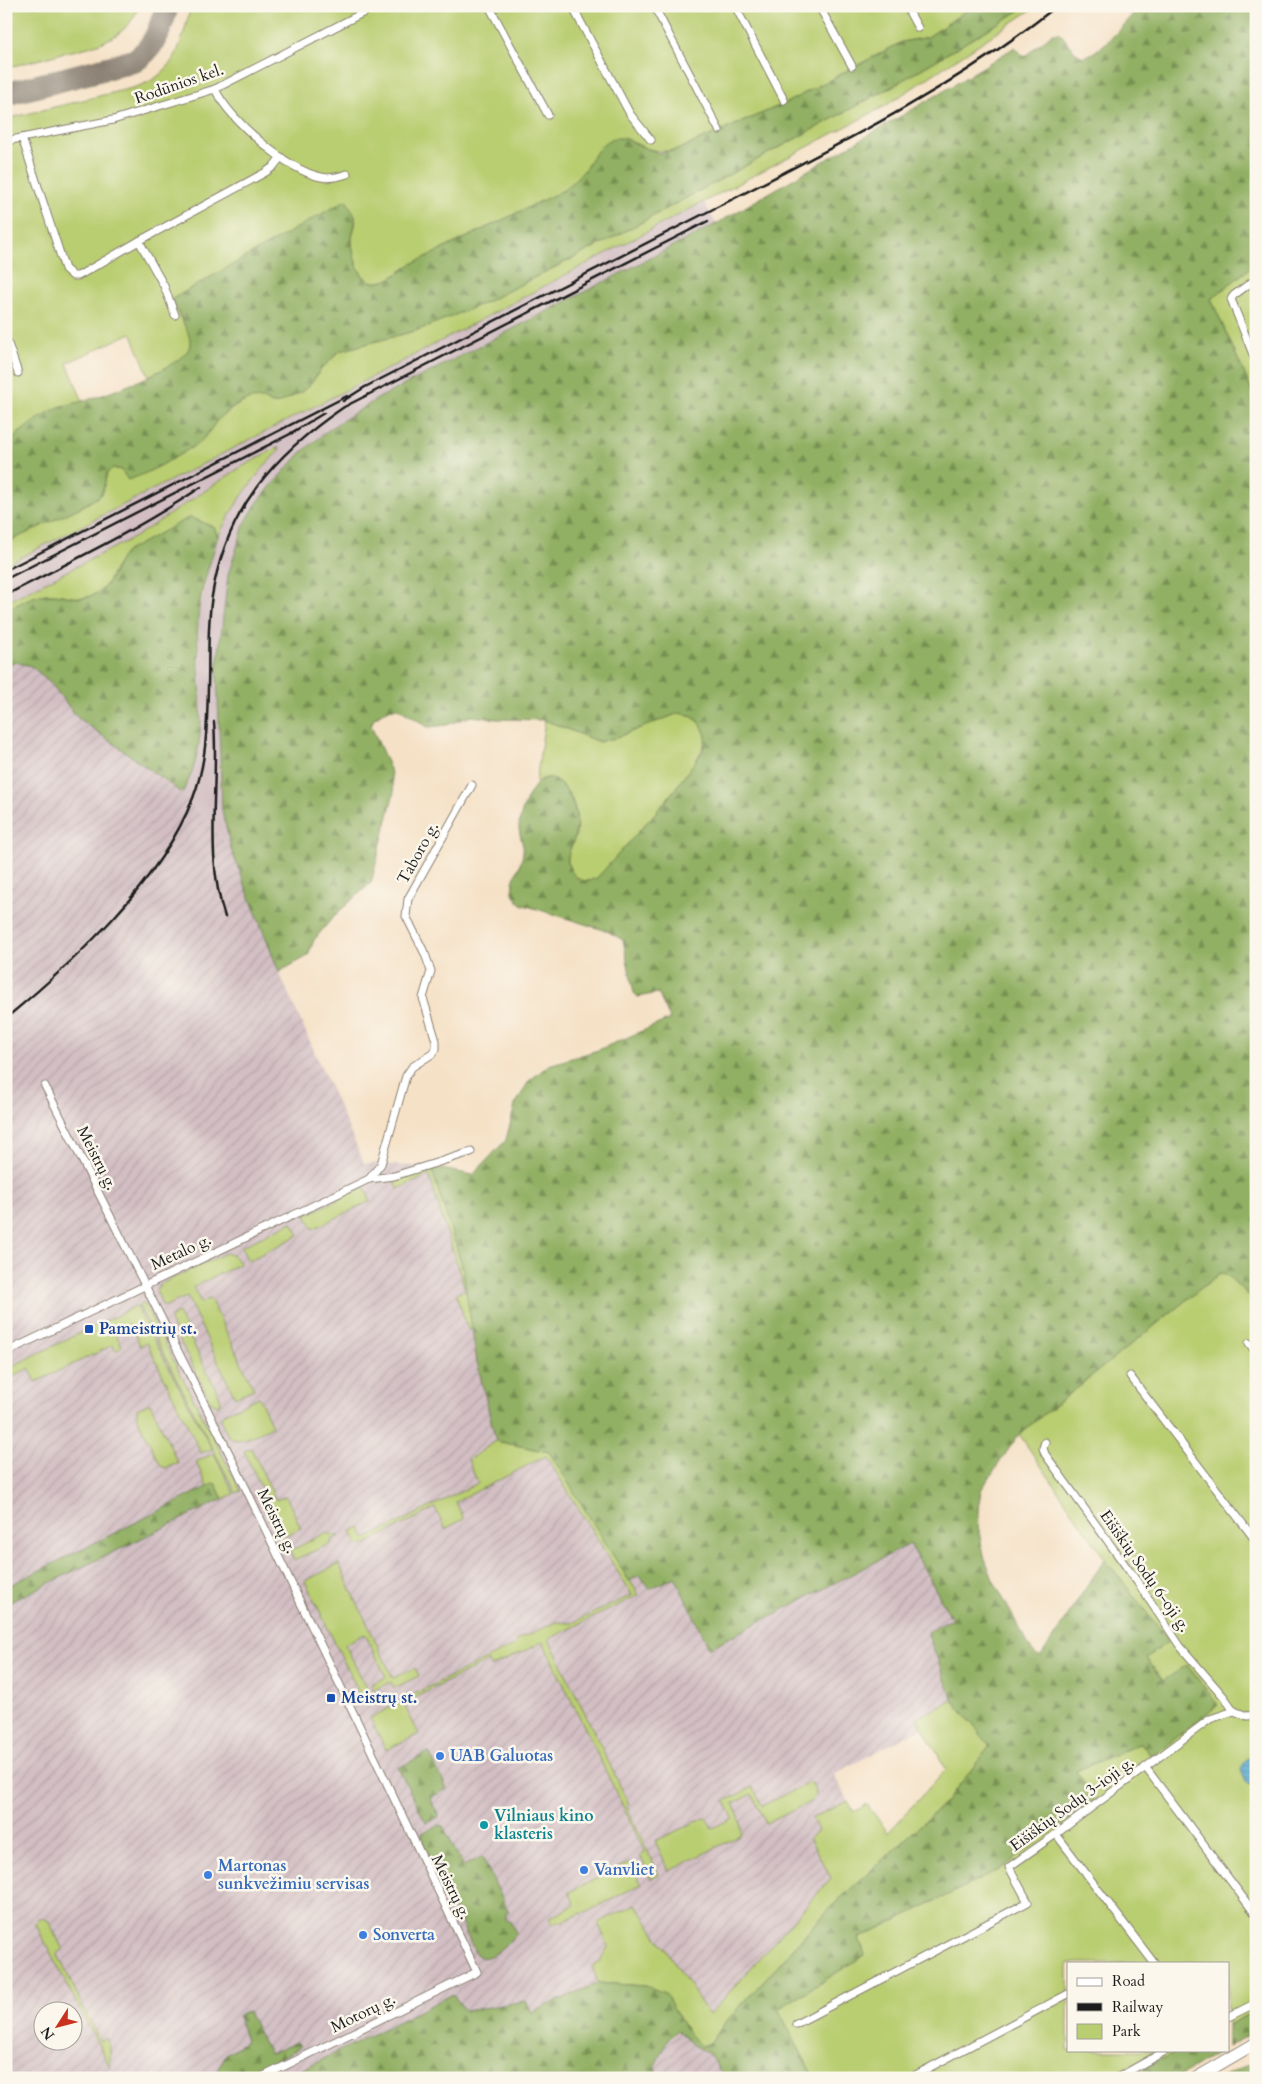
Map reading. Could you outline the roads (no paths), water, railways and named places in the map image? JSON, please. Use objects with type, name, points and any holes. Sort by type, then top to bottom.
[{"type":"main road","points":[[1196,2078],[1256,2043]]},
{"type":"street","name":"Rodūnios kel.","points":[[6,141],[113,120],[215,89],[376,6]]},
{"type":"street","points":[[489,6],[548,115]]},
{"type":"street","points":[[572,6],[630,114],[651,140]]},
{"type":"street","points":[[654,6],[719,130]]},
{"type":"street","points":[[735,6],[784,100]]},
{"type":"street","points":[[819,6],[852,66]]},
{"type":"street","points":[[906,6],[918,28]]},
{"type":"street","points":[[215,89],[230,112],[249,132],[281,157],[304,171],[320,177],[333,178],[347,174]]},
{"type":"street","points":[[22,138],[65,269],[70,274],[78,276],[266,172],[281,157]]},
{"type":"street","points":[[139,241],[164,286],[175,315]]},
{"type":"street","points":[[1256,280],[1231,299],[1256,362]]},
{"type":"street","points":[[6,338],[18,373]]},
{"type":"street","name":"Taboro g.","points":[[369,1179],[381,1164],[406,1076],[412,1067],[432,1054],[436,1049],[436,1042],[423,998],[431,971],[425,954],[406,916],[408,899],[472,785]]},
{"type":"street","name":"Meistrų g.","points":[[45,1086],[230,1453],[477,1972]]},
{"type":"street","points":[[369,1179],[394,1176],[471,1152]]},
{"type":"street","name":"Metalo g.","points":[[6,1352],[145,1284],[369,1179]]},
{"type":"street","points":[[1249,1343],[1256,1352]]},
{"type":"street","points":[[1130,1376],[1256,1541]]},
{"type":"street","name":"Eišiškių Sodų 6-oji g.","points":[[1044,1442],[1045,1454],[1138,1583],[1180,1646],[1232,1706],[1234,1711]]},
{"type":"street","name":"Eišiškių Sodų 3-ioji g.","points":[[796,2024],[1028,1902],[1009,1867],[1146,1768],[1210,1719],[1234,1711],[1247,1716],[1256,1715]]},
{"type":"street","points":[[1146,1768],[1256,1915]]},
{"type":"street","points":[[1056,1834],[1153,1962]]},
{"type":"street","name":"Motorų g.","points":[[260,2078],[477,1972]]},
{"type":"street","points":[[910,2078],[1067,1995]]},
{"type":"street","points":[[1230,2016],[1256,2003]]},
{"type":"street","points":[[1117,2078],[1163,2052]]},
{"type":"water","points":[[1256,1753],[1256,1785],[1250,1785],[1246,1782],[1241,1770],[1246,1760]]},
{"type":"railway","points":[[343,401],[365,387],[850,138],[936,89],[977,63],[1018,36],[1057,6]]},
{"type":"railway","points":[[6,1018],[60,972],[113,918],[138,890],[160,860],[178,830],[198,784],[204,757],[209,619],[219,565],[241,511],[275,465],[295,445],[344,407],[708,221]]},
{"type":"railway","points":[[6,570],[347,396]]},
{"type":"railway","points":[[291,433],[324,413]]},
{"type":"railway","points":[[6,579],[298,430]]},
{"type":"railway","points":[[6,595],[129,531],[201,487]]},
{"type":"railway","points":[[214,722],[213,820],[215,869],[225,917]]},
{"type":"place","name":"Pameistrių st.","points":[[89,1329]]},
{"type":"place","name":"Meistrų st.","points":[[331,1698]]},
{"type":"place","name":"UAB Galuotas","points":[[440,1756]]},
{"type":"place","name":"Vilniaus kino klasteris","points":[[484,1825]]},
{"type":"place","name":"Vanvliet","points":[[584,1870]]},
{"type":"place","name":"Martonas sunkvežimiu servisas","points":[[208,1875]]},
{"type":"place","name":"Sonverta","points":[[363,1935]]}]
